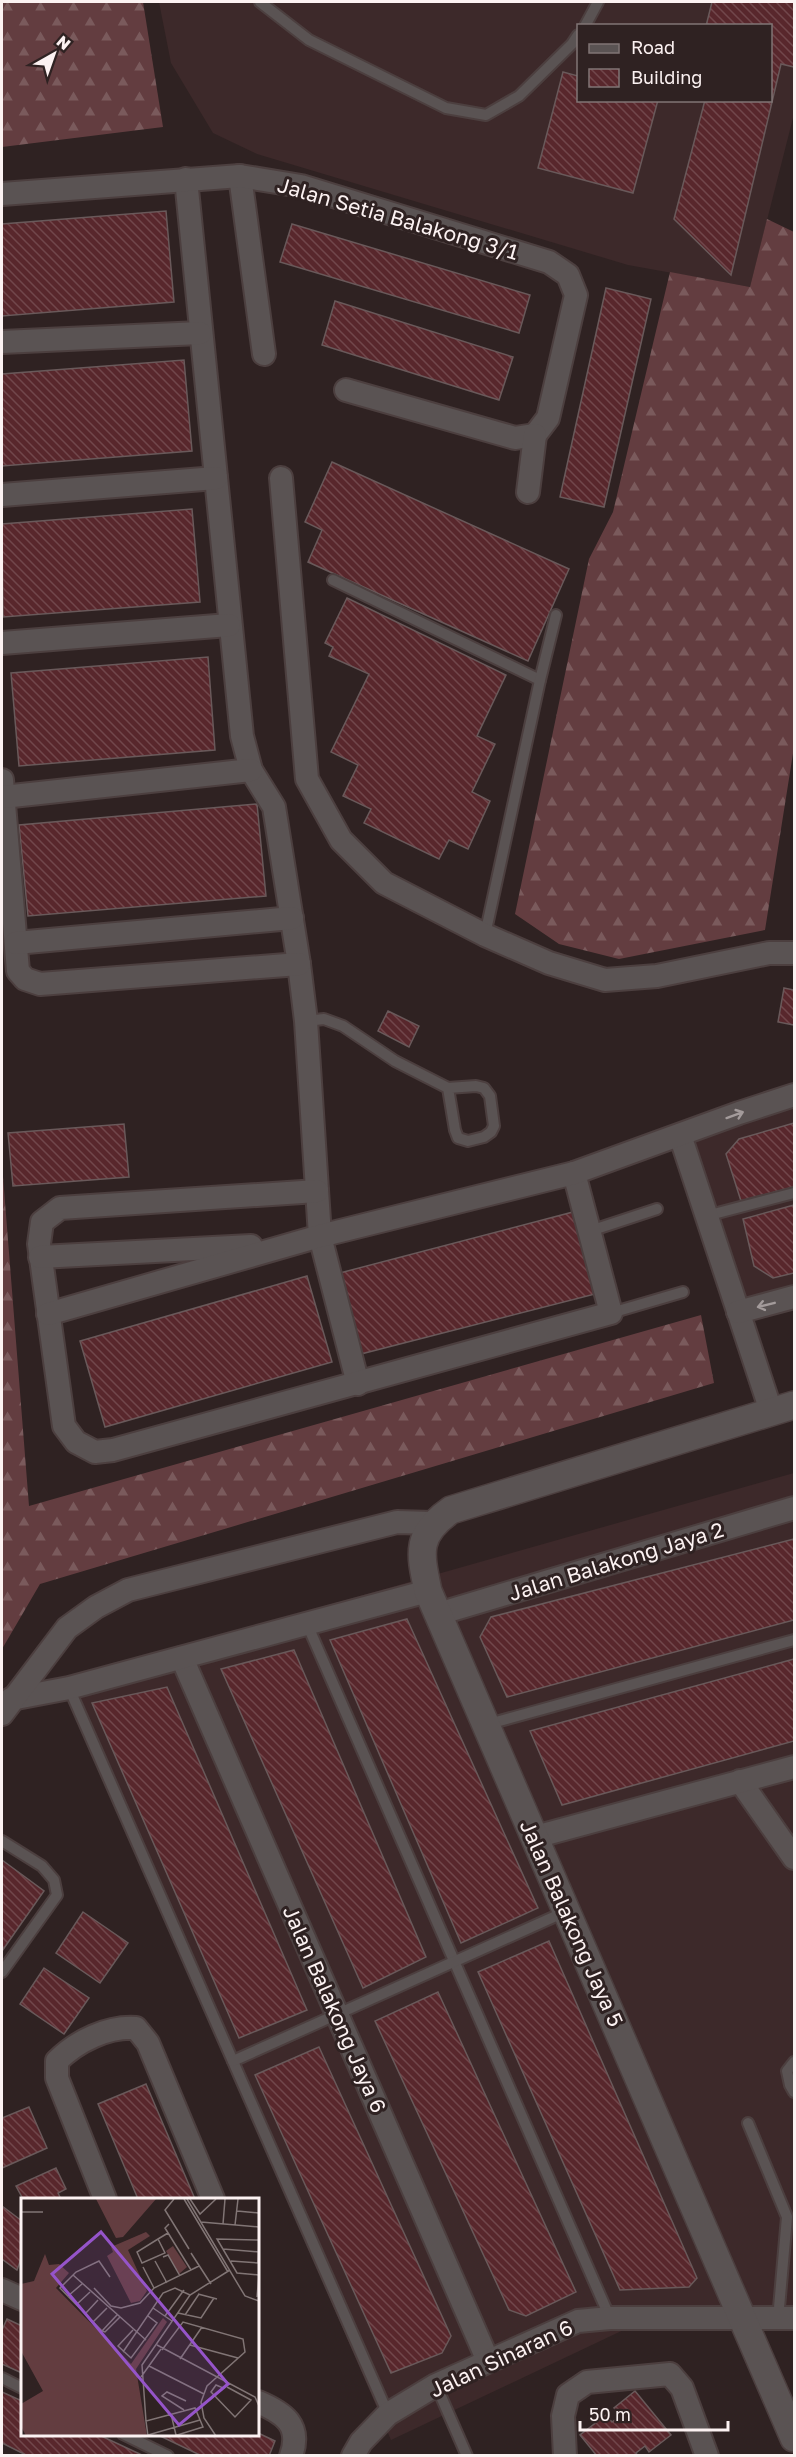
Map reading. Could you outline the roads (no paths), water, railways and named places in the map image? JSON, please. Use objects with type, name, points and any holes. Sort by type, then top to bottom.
[{"type":"street","name":"Jalan Setia Balakong 3/1","points":[[2,194],[240,176],[312,190],[549,262],[568,275],[576,295],[548,418],[535,435]]},
{"type":"street","points":[[240,176],[264,354]]},
{"type":"street","points":[[186,179],[229,625],[242,736],[251,770],[274,807],[306,1021],[320,1236],[358,1384]]},
{"type":"street","points":[[2,342],[200,333]]},
{"type":"street","points":[[346,390],[515,438],[535,435],[528,492]]},
{"type":"street","points":[[2,495],[216,477]]},
{"type":"street","points":[[280,478],[307,779],[341,840],[384,883],[485,935],[549,963],[605,980],[657,976],[769,952],[795,953]]},
{"type":"street","points":[[2,642],[229,625]]},
{"type":"street","points":[[251,770],[2,788],[18,971],[26,979],[40,984],[299,964]]},
{"type":"street","points":[[16,943],[292,918]]},
{"type":"street","points":[[48,1314],[320,1236],[574,1173],[795,1095]]},
{"type":"street","points":[[6,1707],[67,1628],[96,1607],[128,1590],[397,1522],[432,1523],[451,1510],[783,1408],[738,1312],[680,1135]]},
{"type":"street","points":[[316,1191],[60,1208],[42,1222],[40,1257],[64,1426],[76,1442],[94,1452],[113,1450],[611,1313],[574,1173]]},
{"type":"street","points":[[40,1257],[292,1244]]},
{"type":"street","points":[[738,1312],[795,1297]]},
{"type":"street","name":"Jalan Balakong Jaya 2","points":[[6,1707],[307,1624],[433,1603],[795,1508]]},
{"type":"street","name":"Jalan Balakong Jaya 5","points":[[432,1523],[421,1547],[433,1603],[795,2438]]},
{"type":"street","name":"Jalan Balakong Jaya 6","points":[[182,1658],[488,2361]]},
{"type":"street","points":[[535,1837],[795,1767]]},
{"type":"street","points":[[740,1781],[795,1858]]},
{"type":"street","points":[[105,2198],[57,2078],[57,2061],[70,2047],[119,2027],[136,2028],[148,2043],[213,2198]]},
{"type":"street","name":"Jalan Sinaran 6","points":[[353,2456],[362,2442],[388,2414],[436,2385],[578,2321],[610,2318],[786,2319]]},
{"type":"street","points":[[565,2456],[563,2416],[568,2395],[587,2382],[670,2374],[682,2388],[707,2456]]},
{"type":"street","points":[[260,2403],[276,2410],[293,2426],[296,2444],[291,2456]]},
{"type":"lane","points":[[260,2],[309,40],[414,93],[446,108],[486,115],[519,96],[577,37]]},
{"type":"lane","points":[[586,24],[598,2]]},
{"type":"lane","points":[[333,580],[540,681]]},
{"type":"lane","points":[[485,935],[556,615]]},
{"type":"lane","points":[[306,1021],[324,1019],[343,1026],[395,1061],[448,1088],[476,1086],[484,1088],[490,1096],[494,1126],[492,1132],[484,1137],[468,1141],[458,1138],[448,1088]]},
{"type":"lane","points":[[706,1216],[795,1193]]},
{"type":"lane","points":[[590,1231],[657,1209]]},
{"type":"lane","points":[[611,1313],[683,1292]]},
{"type":"lane","points":[[307,1624],[610,2318]]},
{"type":"lane","points":[[485,1725],[795,1640]]},
{"type":"lane","points":[[69,1688],[388,2414]]},
{"type":"lane","points":[[2,1841],[42,1866],[54,1880],[57,1895],[2,1972]]},
{"type":"lane","points":[[233,2061],[567,1910]]},
{"type":"lane","points":[[795,2062],[787,2071],[790,2085],[795,2092]]},
{"type":"lane","points":[[748,2123],[787,2217],[786,2319]]},
{"type":"lane","points":[[2,2378],[21,2388]]},
{"type":"lane","points":[[436,2385],[468,2456]]},
{"type":"lane","points":[[127,2436],[168,2456]]}]
